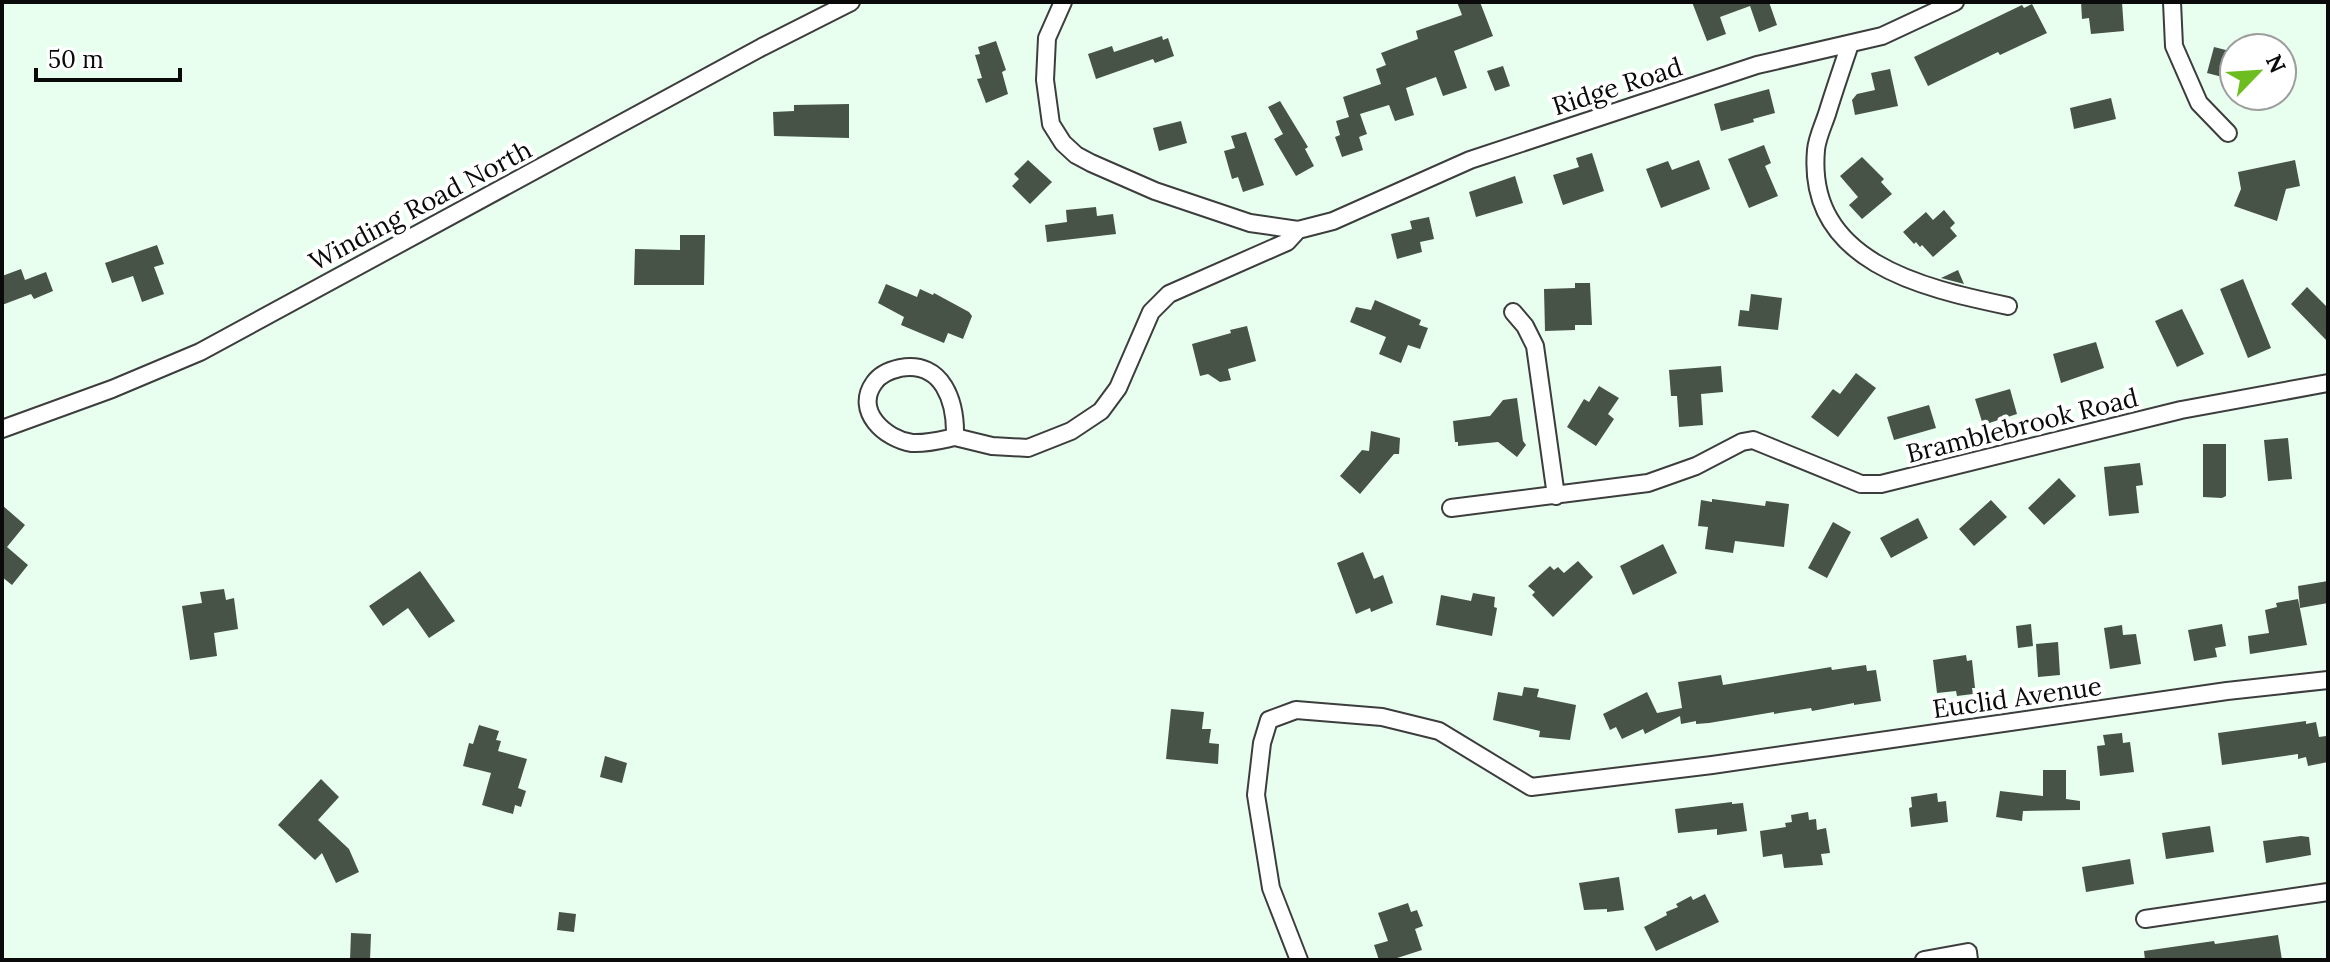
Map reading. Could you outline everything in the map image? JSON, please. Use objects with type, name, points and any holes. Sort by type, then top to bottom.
[{"type":"street","name":"Winding Road North","points":[[2,429],[112,389],[200,352],[762,47],[851,2]]},
{"type":"street","points":[[1063,2],[1047,38],[1045,80],[1051,124],[1063,143],[1091,163],[1155,191],[1250,223],[1298,230]]},
{"type":"street","name":"Ridge Road","points":[[1298,230],[1333,221],[1484,156],[1757,65],[1882,36],[1955,2]]},
{"type":"street","points":[[2172,2],[2174,46],[2199,103],[2228,133]]},
{"type":"street","points":[[1850,44],[1816,147],[1816,185],[1824,209],[1840,236],[1877,265],[1916,283],[2008,306]]},
{"type":"street","points":[[955,437],[956,417],[951,398],[944,384],[933,373],[915,366],[898,368],[885,373],[874,383],[868,400],[870,416],[883,432],[902,441],[915,443],[955,437],[992,446],[1028,448],[1071,431],[1101,411],[1118,388],[1151,312],[1169,294],[1287,242],[1298,230]]},
{"type":"street","points":[[1451,508],[1556,496],[1535,346],[1525,326],[1513,312]]},
{"type":"street","name":"Bramblebrook Road","points":[[1556,496],[1648,483],[1696,466],[1734,446],[1753,440],[1861,484],[1881,484],[2181,410],[2328,383]]},
{"type":"street","name":"Euclid Avenue","points":[[1299,960],[1271,888],[1256,795],[1262,743],[1269,720],[1296,710],[1382,717],[1439,731],[1531,787],[1712,765],[2227,691],[2328,680]]},
{"type":"street","points":[[2145,919],[2328,892]]},
{"type":"street","points":[[1924,960],[1969,956]]},
{"type":"building","points":[[1457,2],[1480,2],[1493,36],[1454,51],[1467,88],[1443,96],[1436,77],[1406,88],[1414,115],[1395,121],[1389,105],[1360,114],[1367,134],[1359,137],[1363,150],[1342,157],[1335,137],[1340,135],[1336,121],[1349,117],[1343,97],[1381,84],[1376,69],[1386,65],[1381,53],[1418,39],[1416,31],[1462,15]]},
{"type":"building","points":[[1692,2],[1769,2],[1777,25],[1759,32],[1750,6],[1720,17],[1726,34],[1707,41]]},
{"type":"building","points":[[2081,2],[2122,2],[2124,31],[2091,34],[2089,18],[2082,19]]},
{"type":"building","points":[[2032,4],[2047,33],[2000,55],[1998,52],[1928,86],[1914,57],[2022,5],[2024,8]]},
{"type":"building","points":[[1162,36],[1163,40],[1168,38],[1174,56],[1155,63],[1153,59],[1096,79],[1088,54],[1112,46],[1114,52]]},
{"type":"building","points":[[996,41],[1006,70],[1002,72],[1008,94],[986,103],[977,79],[982,78],[975,55],[980,54],[978,47]]},
{"type":"building","points":[[2214,47],[2218,48],[2218,76],[2207,73]]},
{"type":"building","points":[[1503,66],[1510,86],[1495,91],[1487,71]]},
{"type":"building","points":[[1890,69],[1898,106],[1855,115],[1852,100],[1857,94],[1875,90],[1871,73]]},
{"type":"building","points":[[1769,89],[1775,113],[1721,131],[1714,104]]},
{"type":"building","points":[[2111,98],[2116,119],[2074,129],[2070,108]]},
{"type":"building","points":[[1280,101],[1308,147],[1305,149],[1314,166],[1296,176],[1274,139],[1283,134],[1268,107]]},
{"type":"building","points":[[849,104],[849,138],[774,136],[773,112],[794,111],[794,105]]},
{"type":"building","points":[[1181,121],[1187,143],[1159,151],[1153,128]]},
{"type":"building","points":[[1246,132],[1264,185],[1243,192],[1238,177],[1232,179],[1224,151],[1235,148],[1231,136]]},
{"type":"building","points":[[1764,145],[1771,163],[1765,166],[1778,196],[1749,208],[1728,159]]},
{"type":"building","points":[[1592,153],[1604,191],[1563,205],[1553,175],[1579,167],[1576,158]]},
{"type":"building","points":[[1862,157],[1884,179],[1881,182],[1892,194],[1862,219],[1849,205],[1858,197],[1840,176]]},
{"type":"building","points":[[1028,160],[1052,182],[1030,204],[1012,186],[1019,179],[1014,174]]},
{"type":"building","points":[[1699,160],[1710,189],[1661,208],[1646,169],[1668,161],[1672,170]]},
{"type":"building","points":[[2295,160],[2300,186],[2286,189],[2277,221],[2234,206],[2241,189],[2238,172]]},
{"type":"building","points":[[1515,176],[1523,203],[1476,217],[1469,192]]},
{"type":"building","points":[[1096,207],[1097,216],[1113,214],[1116,234],[1047,242],[1045,225],[1067,222],[1066,210]]},
{"type":"building","points":[[1944,210],[1955,223],[1950,228],[1957,236],[1933,257],[1903,232],[1926,212],[1933,220]]},
{"type":"building","points":[[1429,217],[1434,239],[1420,242],[1422,252],[1397,259],[1391,234],[1412,229],[1410,221]]},
{"type":"building","points":[[680,235],[705,235],[704,285],[634,285],[635,249],[680,250]]},
{"type":"building","points":[[157,245],[164,264],[154,267],[164,294],[142,302],[133,276],[112,283],[105,263]]},
{"type":"building","points":[[21,269],[25,280],[46,272],[53,291],[34,299],[31,294],[2,305],[2,276]]},
{"type":"building","points":[[1958,270],[1964,284],[1941,278]]},
{"type":"building","points":[[2243,279],[2271,348],[2248,358],[2220,289]]},
{"type":"building","points":[[1575,283],[1590,283],[1592,325],[1575,325],[1575,330],[1545,331],[1544,289],[1575,288]]},
{"type":"building","points":[[886,284],[917,297],[920,289],[934,293],[969,312],[972,316],[963,339],[948,333],[944,343],[901,325],[904,317],[878,303]]},
{"type":"building","points":[[2307,287],[2328,308],[2328,342],[2291,304]]},
{"type":"building","points":[[1751,294],[1782,298],[1778,330],[1738,326],[1740,310],[1749,311]]},
{"type":"building","points":[[1375,300],[1421,320],[1419,325],[1428,328],[1420,349],[1408,345],[1401,363],[1379,354],[1386,337],[1350,322],[1356,307],[1371,310]]},
{"type":"building","points":[[2182,309],[2204,354],[2177,367],[2155,321]]},
{"type":"building","points":[[1247,326],[1256,361],[1228,369],[1231,380],[1220,382],[1208,374],[1200,376],[1192,344]]},
{"type":"building","points":[[2096,342],[2104,368],[2061,383],[2053,354]]},
{"type":"building","points":[[1721,366],[1723,392],[1701,394],[1703,425],[1679,427],[1677,396],[1671,396],[1669,370]]},
{"type":"building","points":[[1856,373],[1876,388],[1838,437],[1811,417],[1833,389],[1840,394]]},
{"type":"building","points":[[1599,386],[1619,398],[1608,414],[1614,419],[1596,446],[1567,427],[1584,399],[1589,402]]},
{"type":"building","points":[[2010,389],[2017,414],[1983,425],[1975,399]]},
{"type":"building","points":[[1517,398],[1526,445],[1517,457],[1498,442],[1458,446],[1453,421],[1490,416],[1503,400]]},
{"type":"building","points":[[1929,405],[1936,428],[1894,440],[1887,417]]},
{"type":"building","points":[[1371,431],[1400,438],[1399,454],[1394,454],[1360,494],[1340,476],[1362,450],[1369,451]]},
{"type":"building","points":[[2288,438],[2292,479],[2268,481],[2264,440]]},
{"type":"building","points":[[2203,444],[2226,444],[2226,496],[2222,498],[2203,497]]},
{"type":"building","points":[[2140,463],[2143,485],[2136,486],[2139,513],[2109,516],[2104,467]]},
{"type":"building","points":[[2059,478],[2076,496],[2044,525],[2028,508]]},
{"type":"building","points":[[1712,499],[1765,506],[1766,501],[1789,504],[1784,547],[1735,541],[1733,553],[1705,549],[1708,527],[1698,526],[1701,500],[1712,502]]},
{"type":"building","points":[[1991,500],[2007,517],[1974,546],[1959,529]]},
{"type":"building","points":[[2,505],[25,525],[7,547],[28,565],[12,585],[2,577]]},
{"type":"building","points":[[1918,518],[1928,538],[1891,558],[1880,538]]},
{"type":"building","points":[[1833,522],[1851,532],[1827,578],[1808,568]]},
{"type":"building","points":[[1663,544],[1677,573],[1633,595],[1620,566]]},
{"type":"building","points":[[1363,552],[1374,579],[1383,575],[1393,603],[1356,614],[1337,563]]},
{"type":"building","points":[[1578,561],[1593,577],[1553,617],[1532,595],[1535,592],[1528,586],[1550,566],[1554,570],[1558,567],[1564,573]]},
{"type":"building","points":[[420,571],[455,621],[429,638],[408,608],[383,626],[369,606]]},
{"type":"building","points":[[2328,581],[2328,603],[2300,608],[2298,586]]},
{"type":"building","points":[[224,589],[226,600],[234,598],[238,629],[214,633],[217,656],[190,660],[182,606],[202,603],[200,592]]},
{"type":"building","points":[[1473,593],[1495,597],[1494,607],[1497,608],[1492,636],[1436,625],[1441,595],[1471,601]]},
{"type":"building","points":[[2298,599],[2307,645],[2250,654],[2248,636],[2269,633],[2265,610],[2277,607],[2276,603]]},
{"type":"building","points":[[2031,624],[2033,646],[2018,648],[2016,626]]},
{"type":"building","points":[[2222,624],[2226,646],[2215,648],[2217,657],[2194,661],[2188,630]]},
{"type":"building","points":[[2122,625],[2123,635],[2136,634],[2141,664],[2110,669],[2104,628]]},
{"type":"building","points":[[2058,642],[2060,675],[2038,677],[2036,644]]},
{"type":"building","points":[[1966,655],[1967,661],[1972,660],[1973,694],[1957,696],[1956,691],[1937,693],[1933,660]]},
{"type":"building","points":[[1866,665],[1867,671],[1876,670],[1881,701],[1696,724],[1696,721],[1681,724],[1680,716],[1645,734],[1643,729],[1622,739],[1616,727],[1610,730],[1603,714],[1647,692],[1657,713],[1682,708],[1678,682],[1721,675],[1723,685],[1831,667],[1832,670]]},
{"type":"building","points":[[1524,687],[1539,689],[1537,697],[1576,705],[1570,740],[1539,737],[1540,731],[1493,720],[1498,692],[1522,696]]},
{"type":"building","points":[[1171,709],[1204,712],[1202,729],[1211,729],[1209,743],[1219,744],[1218,764],[1166,759]]},
{"type":"building","points":[[2306,721],[2306,724],[2316,722],[2319,737],[2326,736],[2328,762],[2308,766],[2306,757],[2298,759],[2298,754],[2222,765],[2218,733]]},
{"type":"building","points":[[479,725],[499,731],[496,740],[501,741],[498,751],[527,759],[518,788],[526,791],[521,807],[515,805],[513,814],[482,805],[491,773],[463,766],[469,743],[473,744]]},
{"type":"building","points":[[2122,733],[2123,743],[2130,742],[2134,772],[2100,776],[2097,746],[2105,745],[2103,735]]},
{"type":"building","points":[[605,756],[627,763],[622,783],[600,777]]},
{"type":"building","points":[[2043,770],[2066,770],[2066,799],[2080,801],[2080,810],[2023,811],[2022,821],[1996,817],[2000,791],[2043,796]]},
{"type":"building","points":[[321,779],[339,797],[318,820],[349,849],[359,872],[336,883],[322,853],[315,860],[278,825]]},
{"type":"building","points":[[1937,793],[1938,802],[1946,801],[1948,822],[1911,827],[1911,797]]},
{"type":"building","points":[[1743,803],[1747,831],[1717,835],[1717,829],[1678,833],[1675,809]]},
{"type":"building","points":[[1808,812],[1809,820],[1816,819],[1817,830],[1826,828],[1830,853],[1821,854],[1823,865],[1784,868],[1782,854],[1763,857],[1760,831],[1786,827],[1785,823],[1792,822],[1791,815]]},
{"type":"building","points":[[2210,826],[2214,852],[2166,859],[2162,833]]},
{"type":"building","points":[[2309,837],[2311,855],[2266,863],[2263,841]]},
{"type":"building","points":[[2130,859],[2134,884],[2086,892],[2082,867]]},
{"type":"building","points":[[1619,877],[1624,910],[1584,910],[1579,883]]},
{"type":"building","points":[[1705,894],[1719,922],[1656,951],[1644,927],[1667,915],[1666,912],[1678,907],[1676,904],[1691,896],[1693,900]]},
{"type":"building","points":[[1408,903],[1411,912],[1417,910],[1423,926],[1415,929],[1422,950],[1391,960],[1379,960],[1374,945],[1388,941],[1378,913]]},
{"type":"building","points":[[559,912],[576,914],[574,932],[557,930]]},
{"type":"building","points":[[351,933],[371,934],[370,960],[350,960]]},
{"type":"building","points":[[2278,935],[2282,960],[2145,960],[2144,951]]}]
